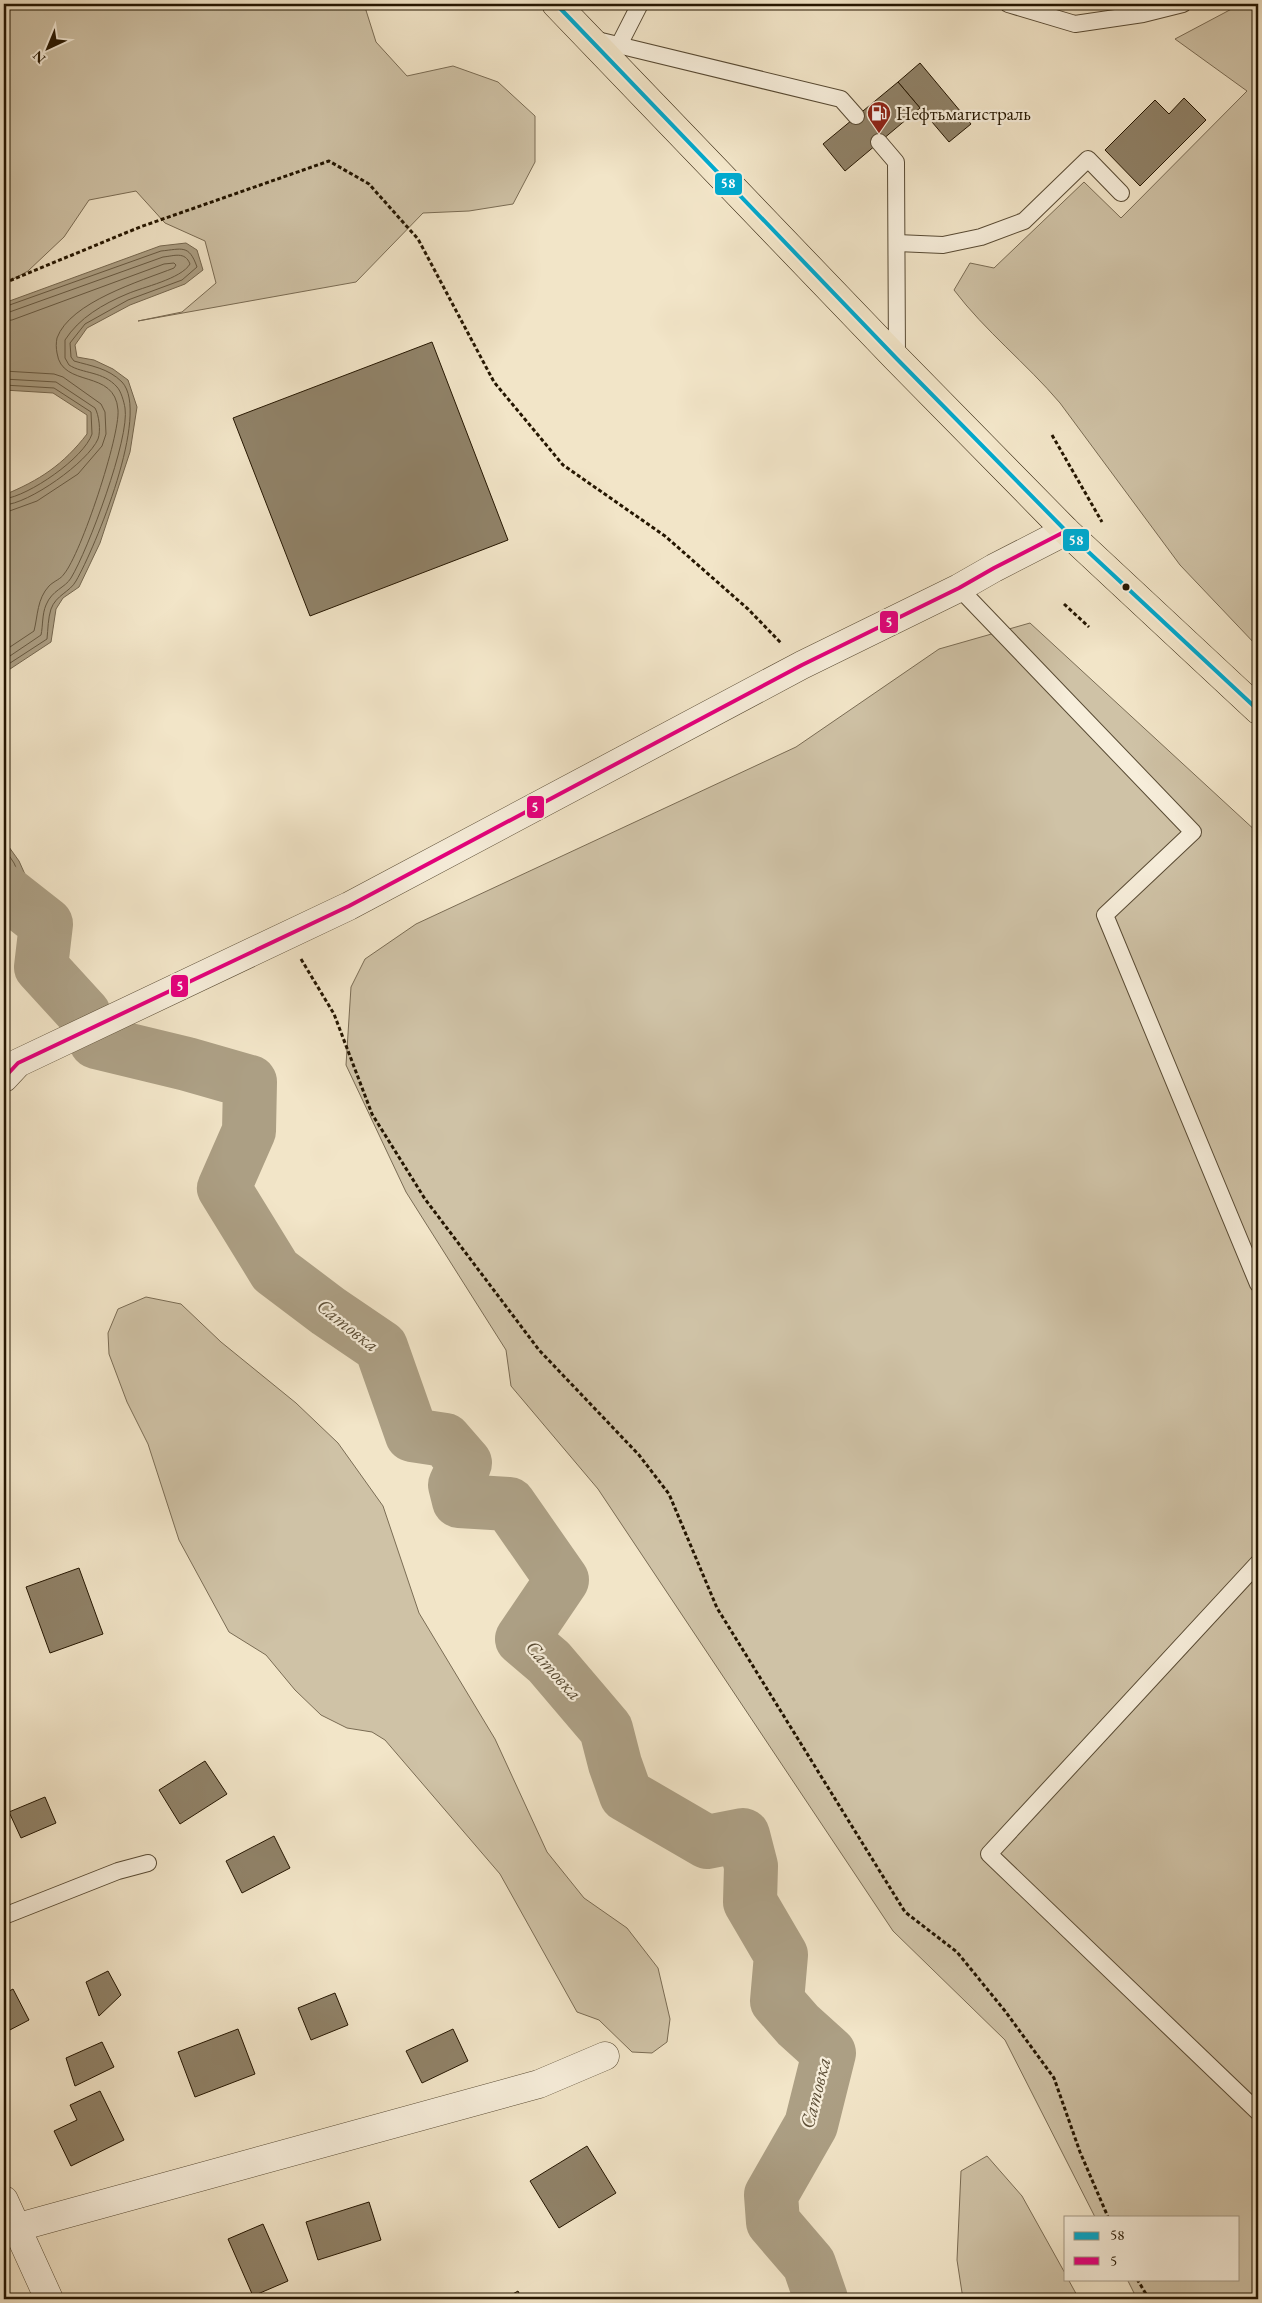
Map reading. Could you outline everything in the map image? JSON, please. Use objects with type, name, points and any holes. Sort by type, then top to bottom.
[{"type":"main road","points":[[556,4],[897,359],[1066,531],[1258,710]]},
{"type":"street","points":[[4,1078],[18,1063],[349,906],[802,665],[960,588],[994,568],[1066,531]]},
{"type":"street","points":[[10,2230],[539,2084],[605,2056]]},
{"type":"street","points":[[4,2200],[10,2230],[49,2299]]},
{"type":"lane","points":[[619,45],[640,4]]},
{"type":"lane","points":[[1008,4],[1075,24],[1143,14],[1182,4]]},
{"type":"lane","points":[[589,38],[841,99],[856,116]]},
{"type":"lane","points":[[879,142],[896,162],[897,359]]},
{"type":"lane","points":[[897,243],[943,245],[981,237],[1024,221],[1088,159],[1121,193]]},
{"type":"lane","points":[[960,588],[1193,832],[1105,915],[1258,1284]]},
{"type":"lane","points":[[1258,1563],[989,1854],[1258,2112]]},
{"type":"lane","points":[[4,1916],[118,1871],[148,1863]]},
{"type":"path","points":[[4,283],[140,227],[329,161],[369,184],[418,239],[494,382],[563,465],[665,536],[748,609],[802,665]]},
{"type":"path","points":[[1052,435],[1106,529]]},
{"type":"path","points":[[1064,604],[1088,627]]},
{"type":"path","points":[[287,935],[334,1014],[372,1114],[425,1199],[539,1350],[640,1455],[669,1494],[717,1608],[905,1912],[957,1952],[1005,2011],[1054,2078],[1080,2152],[1108,2216]]},
{"type":"path","points":[[1138,2280],[1149,2299]]},
{"type":"shaded area","points":[[4,4],[364,4],[376,42],[407,76],[453,66],[498,82],[535,116],[535,162],[513,204],[469,211],[423,213],[356,282],[138,321],[182,312],[216,283],[205,241],[165,223],[136,191],[89,200],[64,237],[28,271],[4,284]]},
{"type":"shaded area","points":[[1241,4],[1258,4],[1258,642],[1256,645],[1180,565],[1060,403],[979,319],[954,290],[970,263],[994,268],[1084,182],[1121,218],[1247,91],[1175,39]]},
{"type":"shaded area","points":[[1030,623],[1258,833],[1258,2299],[1137,2299],[1128,2280],[1240,2280],[1240,2216],[1094,2216],[1005,2040],[893,1931],[598,1489],[511,1386],[506,1350],[406,1192],[346,1065],[351,987],[365,959],[416,924],[796,747],[939,649]]},
{"type":"shaded area","points":[[146,1297],[181,1304],[221,1342],[296,1403],[338,1443],[383,1506],[419,1613],[495,1739],[547,1852],[584,1898],[627,1928],[658,1968],[670,2019],[667,2042],[652,2053],[632,2052],[599,2020],[577,2012],[500,1874],[385,1740],[372,1732],[347,1728],[321,1715],[295,1690],[266,1655],[229,1632],[179,1540],[148,1444],[127,1402],[109,1354],[108,1333],[118,1309]]},
{"type":"shaded area","points":[[987,2156],[1022,2196],[1064,2271],[1064,2280],[1069,2280],[1079,2299],[963,2299],[957,2260],[961,2171]]},
{"type":"water","points":[[186,243],[197,250],[203,270],[185,284],[130,305],[87,328],[75,345],[77,357],[94,360],[113,369],[128,380],[137,407],[130,452],[100,543],[79,587],[63,598],[56,609],[51,642],[4,673],[4,495],[29,484],[60,463],[87,434],[87,415],[53,393],[4,390],[4,303],[160,246]]},
{"type":"water","points":[[4,840],[19,861],[28,881],[22,891],[4,894]]},
{"type":"building","points":[[920,63],[971,124],[949,142],[898,82]]},
{"type":"building","points":[[898,82],[920,108],[845,171],[823,144]]},
{"type":"building","points":[[1184,98],[1206,120],[1140,186],[1105,150],[1155,100],[1169,114]]},
{"type":"building","points":[[432,342],[508,540],[310,616],[233,418]]},
{"type":"building","points":[[79,1568],[103,1634],[50,1653],[26,1587]]},
{"type":"building","points":[[205,1761],[227,1794],[180,1824],[159,1790]]},
{"type":"building","points":[[45,1797],[56,1823],[21,1838],[9,1812]]},
{"type":"building","points":[[274,1836],[290,1868],[242,1893],[226,1861]]},
{"type":"building","points":[[108,1971],[121,1995],[99,2016],[86,1982]]},
{"type":"building","points":[[13,1989],[29,2020],[4,2033],[4,1994]]},
{"type":"building","points":[[335,1993],[348,2025],[311,2040],[298,2008]]},
{"type":"building","points":[[238,2029],[255,2074],[195,2097],[178,2052]]},
{"type":"building","points":[[453,2029],[468,2061],[422,2083],[406,2051]]},
{"type":"building","points":[[102,2042],[114,2067],[75,2086],[66,2058]]},
{"type":"building","points":[[100,2091],[124,2140],[71,2166],[54,2131],[77,2120],[70,2105]]},
{"type":"building","points":[[587,2146],[616,2193],[559,2228],[530,2181]]},
{"type":"building","points":[[369,2202],[381,2240],[318,2260],[306,2222]]},
{"type":"building","points":[[263,2224],[288,2281],[253,2296],[228,2239]]},
{"type":"building","points":[[518,2291],[522,2299],[504,2299]]},
{"type":"waterway","name":"Сатовка","points":[[4,891],[46,924],[41,967],[84,1014]]},
{"type":"waterway","name":"Сатовка","points":[[96,1042],[187,1064],[250,1082],[249,1131],[224,1188],[275,1271],[328,1311],[381,1347],[412,1435],[445,1440],[465,1463],[455,1485],[459,1501],[509,1504],[562,1580],[522,1639],[549,1662],[606,1729],[615,1764],[626,1795],[707,1842],[743,1835],[751,1866],[750,1902],[781,1955],[777,2001],[798,2025],[829,2053],[811,2125],[771,2195],[773,2222],[809,2264],[821,2299]]},
{"type":"transit line","name":"58","points":[[556,4],[897,359],[1066,531],[1258,710]]},
{"type":"transit line","name":"5","points":[[4,1078],[18,1063],[349,906],[802,665],[959,588],[1066,531]]},
{"type":"place","name":"Нефтьмагистраль","points":[[879,134]]}]
